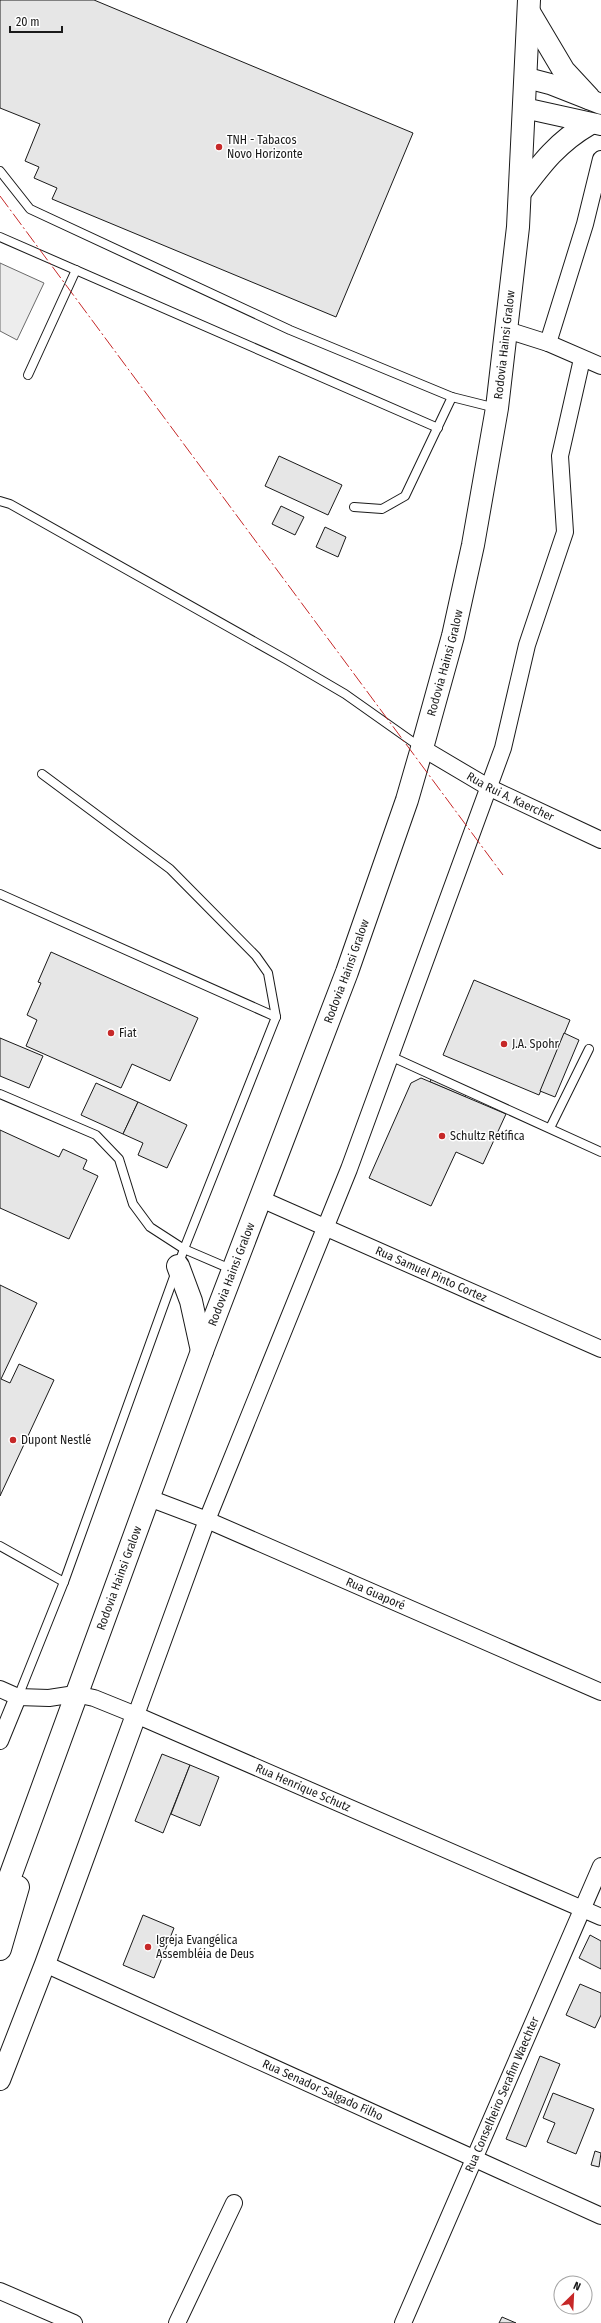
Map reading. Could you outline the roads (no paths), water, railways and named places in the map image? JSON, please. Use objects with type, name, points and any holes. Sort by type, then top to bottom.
[{"type":"main road","name":"Rodovia Hainsi Gralow","points":[[0,1904],[202,1351],[234,1271],[376,891],[422,748],[453,636],[473,545],[497,408],[508,330],[520,191],[527,78],[529,6]]},
{"type":"main road","points":[[529,6],[564,71],[595,101]]},
{"type":"main road","points":[[520,191],[551,152],[569,135],[595,124]]},
{"type":"main road","points":[[181,1257],[202,1351]]},
{"type":"main road","points":[[0,1949],[24,1866],[27,1829]]},
{"type":"street","points":[[527,78],[595,101]]},
{"type":"street","points":[[524,108],[595,124]]},
{"type":"street","points":[[548,342],[585,224],[601,159]]},
{"type":"street","points":[[508,330],[548,342],[582,359],[601,366]]},
{"type":"street","points":[[0,2080],[45,1964],[207,1520],[324,1227],[349,1169],[503,748],[527,645],[566,532],[560,456],[582,359]]},
{"type":"street","name":"Rua Rui A. Kaercher","points":[[422,748],[488,787],[601,840]]},
{"type":"street","name":"Rua Samuel Pinto Cortez","points":[[261,1199],[601,1349]]},
{"type":"street","name":"Rua Guaporé","points":[[149,1498],[207,1520],[601,1692]]},
{"type":"street","name":"Rua Henrique Schutz","points":[[0,1689],[18,1697],[49,1698],[76,1694],[94,1698],[601,1917]]},
{"type":"street","points":[[0,1741],[18,1697]]},
{"type":"street","name":"Rua Conselheiro Serafim Waechter","points":[[404,2323],[601,1866]]},
{"type":"street","name":"Rua Senador Salgado Filho","points":[[45,1964],[601,2216]]},
{"type":"street","points":[[177,2323],[234,2203]]},
{"type":"street","points":[[0,2291],[74,2323]]},
{"type":"lane","points":[[0,171],[30,209],[290,330],[452,397],[497,408]]},
{"type":"lane","points":[[0,237],[438,428]]},
{"type":"lane","points":[[28,376],[76,270]]},
{"type":"lane","points":[[354,506],[382,509],[406,496],[452,397]]},
{"type":"lane","points":[[0,502],[10,504],[287,660],[345,694],[422,748]]},
{"type":"lane","points":[[18,1697],[64,1582],[181,1257],[276,1016],[268,973],[256,956],[170,869],[42,774]]},
{"type":"lane","points":[[0,894],[276,1016]]},
{"type":"lane","points":[[550,1128],[589,1049]]},
{"type":"lane","points":[[390,1056],[601,1152]]},
{"type":"lane","points":[[0,1094],[96,1134],[119,1159],[133,1204],[150,1227],[181,1257],[234,1271]]},
{"type":"lane","points":[[0,1546],[64,1582]]},
{"type":"place","name":"TNH - Tabacos Novo Horizonte","points":[[219,147]]},
{"type":"place","name":"Fiat","points":[[111,1033]]},
{"type":"place","name":"J.A. Spohr","points":[[504,1044]]},
{"type":"place","name":"Schultz Retífica","points":[[442,1136]]},
{"type":"place","name":"Dupont Nestlé","points":[[13,1440]]},
{"type":"place","name":"Igreja Evangélica Assembléia de Deus","points":[[148,1947]]}]
